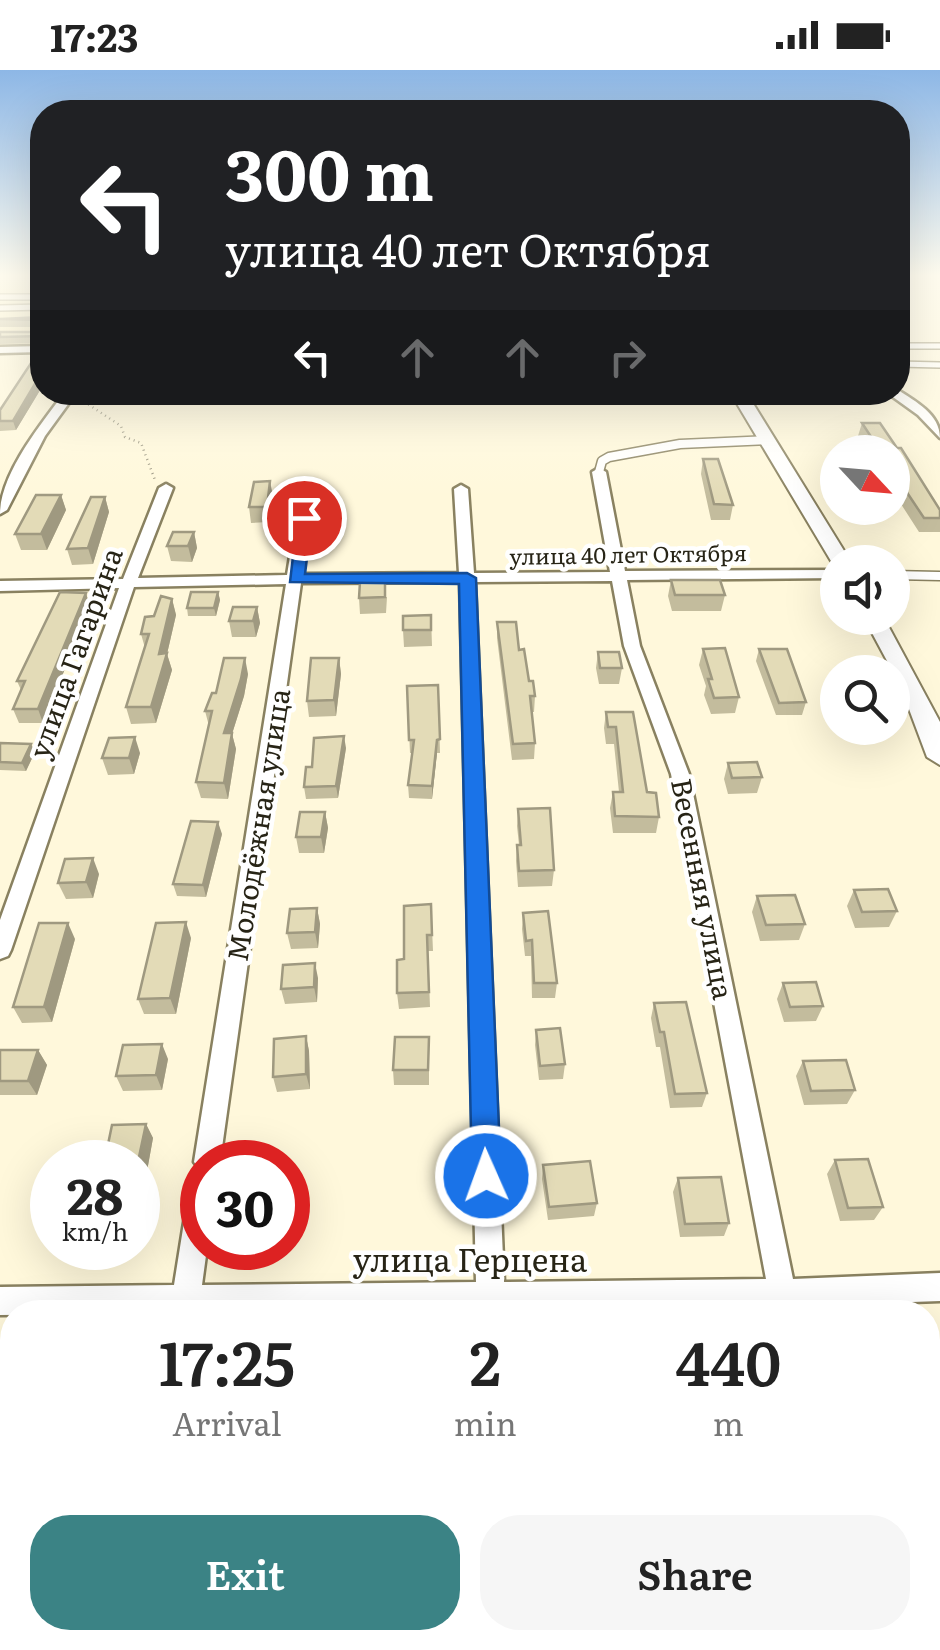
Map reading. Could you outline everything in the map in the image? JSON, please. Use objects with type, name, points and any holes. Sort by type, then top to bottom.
[{"type":"main road","points":[[746,405],[831,545]]},
{"type":"main road","points":[[885,635],[904,666],[940,757]]},
{"type":"street","points":[[0,350],[30,349]]},
{"type":"street","points":[[910,404],[940,434]]},
{"type":"street","points":[[0,510],[40,435],[62,405]]},
{"type":"street","name":"Весенняя улица","points":[[599,472],[632,646],[680,774],[783,1300]]},
{"type":"street","name":"улица Гагарина","points":[[0,950],[128,584],[166,488]]},
{"type":"street","name":"Молодёжная улица","points":[[210,1140],[308,488]]},
{"type":"street","points":[[461,489],[491,1300]]},
{"type":"street","name":"улица 40 лет Октября","points":[[0,586],[820,574]]},
{"type":"street","points":[[186,1300],[190,1270]]},
{"type":"street","name":"улица Герцена","points":[[815,1300],[940,1288]]},
{"type":"lane","points":[[910,364],[940,365]]},
{"type":"lane","points":[[599,472],[602,461],[610,457],[680,444],[766,440]]},
{"type":"lane","points":[[910,575],[940,576]]},
{"type":"path","points":[[87,405],[120,426],[126,437],[140,443],[154,479],[166,488]]},
{"type":"building","points":[[30,365],[30,392],[13,421],[0,421],[0,410]]},
{"type":"building","points":[[862,423],[880,423],[888,435],[870,435]]},
{"type":"building","points":[[703,459],[718,459],[733,505],[714,504]]},
{"type":"building","points":[[910,462],[940,510],[940,518],[924,518],[910,497]]},
{"type":"building","points":[[270,481],[267,507],[249,507],[254,482]]},
{"type":"building","points":[[36,495],[61,495],[41,534],[15,534]]},
{"type":"building","points":[[91,497],[105,497],[88,548],[67,549]]},
{"type":"building","points":[[173,532],[194,532],[188,546],[167,546]]},
{"type":"building","points":[[671,580],[720,580],[725,595],[675,595]]},
{"type":"building","points":[[385,581],[385,597],[359,598],[360,582]]},
{"type":"building","points":[[60,592],[86,593],[38,709],[13,709],[25,681],[17,681]]},
{"type":"building","points":[[191,592],[218,592],[214,608],[187,608]]},
{"type":"building","points":[[161,596],[172,599],[159,654],[167,653],[151,707],[126,707],[149,634],[141,634],[145,617],[154,616]]},
{"type":"building","points":[[233,607],[257,607],[253,621],[229,621]]},
{"type":"building","points":[[431,615],[431,630],[403,630],[403,616]]},
{"type":"building","points":[[497,622],[516,622],[519,650],[524,649],[529,681],[533,681],[535,696],[530,696],[535,743],[513,744]]},
{"type":"building","points":[[725,648],[739,697],[714,698],[703,649]]},
{"type":"building","points":[[759,649],[787,649],[806,702],[779,703]]},
{"type":"building","points":[[598,652],[619,652],[622,668],[600,668]]},
{"type":"building","points":[[224,658],[245,658],[224,733],[232,733],[224,783],[196,782],[212,711],[205,711],[212,693],[216,693]]},
{"type":"building","points":[[311,658],[339,658],[334,700],[307,701]]},
{"type":"building","points":[[438,685],[440,739],[432,786],[408,785],[414,740],[409,740],[407,686]]},
{"type":"building","points":[[606,712],[633,712],[647,792],[656,793],[659,817],[615,816],[613,792],[623,792],[616,727],[608,727]]},
{"type":"building","points":[[344,736],[336,786],[304,787],[306,767],[312,767],[314,738]]},
{"type":"building","points":[[135,737],[129,758],[102,758],[109,738]]},
{"type":"building","points":[[0,743],[31,744],[22,763],[0,762]]},
{"type":"building","points":[[757,762],[762,777],[732,778],[728,763]]},
{"type":"building","points":[[550,808],[554,870],[519,871],[518,809]]},
{"type":"building","points":[[300,812],[325,812],[321,837],[296,837]]},
{"type":"building","points":[[191,821],[218,822],[203,885],[173,884]]},
{"type":"building","points":[[93,858],[86,882],[58,883],[65,859]]},
{"type":"building","points":[[888,889],[897,911],[862,912],[854,890]]},
{"type":"building","points":[[795,895],[805,924],[766,925],[757,896]]},
{"type":"building","points":[[431,904],[432,935],[427,935],[429,992],[397,993],[397,960],[404,959],[404,906]]},
{"type":"building","points":[[317,908],[315,932],[287,933],[290,909]]},
{"type":"building","points":[[548,911],[557,983],[534,983],[532,940],[526,941],[523,913]]},
{"type":"building","points":[[186,922],[170,998],[138,999],[156,923]]},
{"type":"building","points":[[39,923],[68,923],[44,1007],[13,1007]]},
{"type":"building","points":[[315,963],[314,987],[281,989],[283,965]]},
{"type":"building","points":[[816,982],[823,1006],[790,1007],[783,983]]},
{"type":"building","points":[[686,1002],[707,1093],[675,1094],[664,1032],[660,1032],[654,1003]]},
{"type":"building","points":[[560,1028],[565,1064],[540,1066],[536,1030]]},
{"type":"building","points":[[306,1036],[306,1074],[273,1077],[274,1039]]},
{"type":"building","points":[[395,1037],[429,1037],[428,1070],[393,1070]]},
{"type":"building","points":[[162,1044],[156,1075],[116,1076],[123,1045]]},
{"type":"building","points":[[0,1050],[38,1050],[28,1081],[0,1081]]},
{"type":"building","points":[[846,1060],[855,1090],[811,1091],[803,1061]]},
{"type":"building","points":[[146,1124],[143,1140],[109,1140],[112,1125]]},
{"type":"building","points":[[868,1159],[883,1207],[848,1208],[835,1160]]},
{"type":"building","points":[[590,1161],[597,1203],[549,1207],[543,1165]]},
{"type":"building","points":[[721,1177],[729,1223],[685,1224],[678,1178]]},
{"type":"route","points":[[304,518],[296,579],[467,578],[486,1176]]}]
